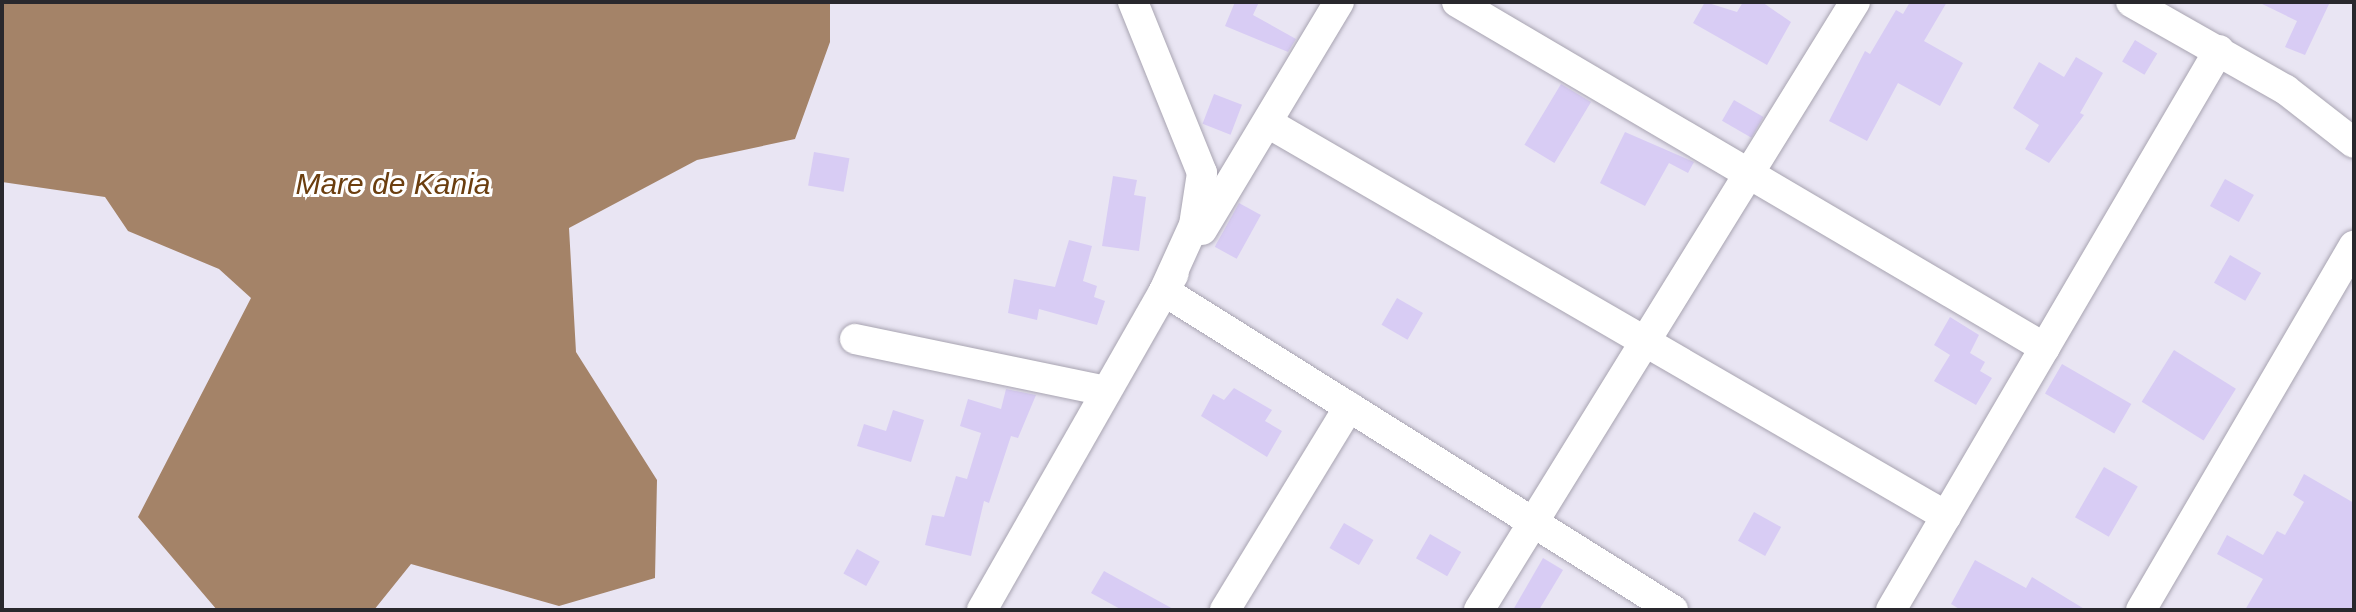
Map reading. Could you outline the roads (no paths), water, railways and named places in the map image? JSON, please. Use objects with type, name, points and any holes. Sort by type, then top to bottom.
[{"type":"street","points":[[1133,2],[1202,173],[1194,225],[1164,291]]},
{"type":"street","points":[[982,610],[1164,291],[1339,2]]},
{"type":"street","points":[[1457,2],[2045,348]]},
{"type":"street","points":[[2131,2],[2286,90],[2354,143]]},
{"type":"street","points":[[1479,610],[1852,3]]},
{"type":"street","points":[[1891,610],[2219,50]]},
{"type":"street","points":[[1268,123],[1946,516]]},
{"type":"street","points":[[2141,610],[2354,246]]},
{"type":"street","points":[[1164,291],[1673,610]]},
{"type":"street","points":[[855,339],[1106,391]]},
{"type":"street","points":[[1225,610],[1349,407]]},
{"type":"water","name":"Mare de Kania","points":[[2,2],[830,2],[830,42],[795,139],[697,160],[569,228],[576,352],[657,480],[655,578],[559,606],[411,564],[374,610],[217,610],[138,517],[251,298],[219,269],[128,231],[105,197],[2,182]]}]
